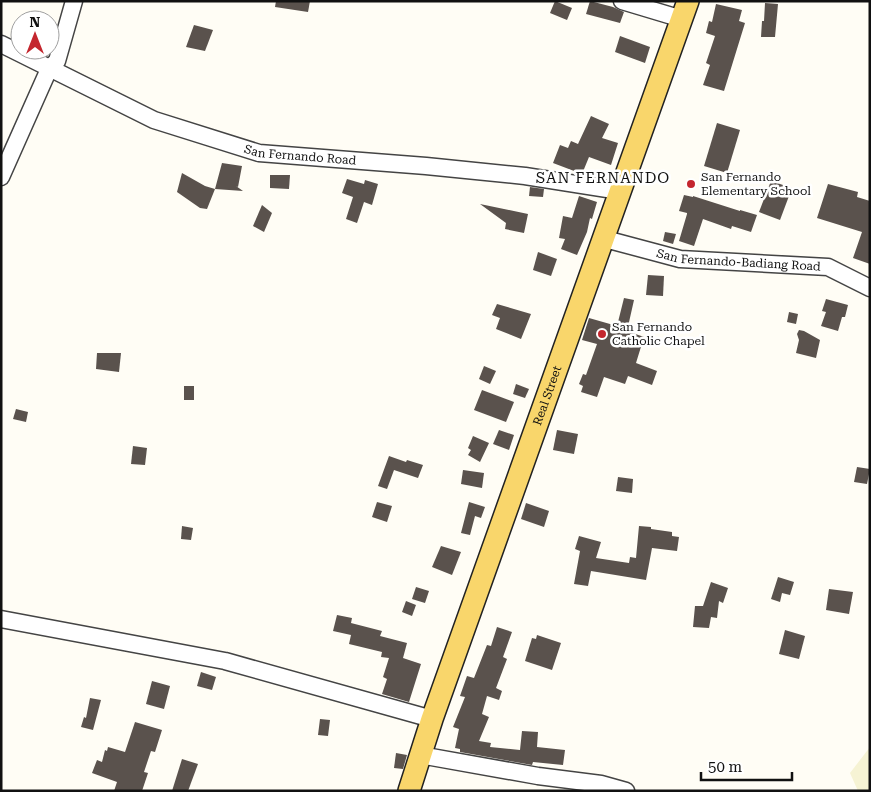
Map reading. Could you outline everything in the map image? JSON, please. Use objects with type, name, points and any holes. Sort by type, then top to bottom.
[{"type":"main road","name":"Real Street","points":[[409,791],[432,719],[605,239],[620,191],[685,10]]},
{"type":"street","points":[[1,177],[49,69],[57,60],[74,1]]},
{"type":"street","points":[[622,1],[685,10]]},
{"type":"street","name":"San Fernando Road","points":[[1,44],[154,120],[259,153],[525,176],[620,191]]},
{"type":"street","name":"San Fernando-Badiang Road","points":[[605,239],[680,259],[828,267],[870,288]]},
{"type":"street","points":[[1,619],[225,661],[432,719]]},
{"type":"street","points":[[420,756],[538,776],[601,784],[626,791]]},
{"type":"shaded area","points":[[870,747],[870,791],[858,791],[850,773]]},
{"type":"building","points":[[276,1],[310,1],[308,12],[275,7]]},
{"type":"building","points":[[555,1],[572,8],[567,20],[550,13]]},
{"type":"building","points":[[590,1],[624,12],[620,23],[586,14]]},
{"type":"building","points":[[765,3],[778,4],[775,37],[761,37]]},
{"type":"building","points":[[716,4],[742,10],[739,21],[745,23],[724,91],[703,85],[710,65],[706,63],[715,36],[706,33],[709,21],[712,22]]},
{"type":"building","points":[[194,25],[213,30],[205,51],[186,47]]},
{"type":"building","points":[[620,36],[650,47],[645,63],[615,52]]},
{"type":"building","points":[[591,116],[609,124],[602,138],[618,143],[611,165],[589,157],[582,174],[553,163],[560,145],[568,148],[571,141],[578,144]]},
{"type":"building","points":[[717,123],[740,130],[727,173],[704,166]]},
{"type":"building","points":[[222,163],[242,166],[238,187],[236,186],[243,191],[215,189]]},
{"type":"building","points":[[182,173],[205,186],[215,189],[207,209],[200,208],[177,192]]},
{"type":"building","points":[[270,175],[290,175],[289,189],[270,188]]},
{"type":"building","points":[[347,179],[364,184],[365,180],[378,184],[372,205],[364,202],[357,223],[346,219],[353,197],[342,193]]},
{"type":"building","points":[[771,181],[792,188],[780,220],[759,212]]},
{"type":"building","points":[[828,184],[858,192],[857,197],[870,201],[870,264],[853,258],[862,232],[817,218]]},
{"type":"building","points":[[530,187],[544,189],[543,197],[529,196]]},
{"type":"building","points":[[684,195],[757,215],[751,232],[732,226],[731,229],[703,219],[694,246],[679,241],[687,214],[679,211]]},
{"type":"building","points":[[579,196],[597,202],[577,255],[561,249],[565,239],[559,238],[563,216],[572,218]]},
{"type":"building","points":[[480,204],[528,214],[524,233],[505,229],[506,223]]},
{"type":"building","points":[[262,205],[272,213],[264,232],[253,226]]},
{"type":"building","points":[[665,232],[676,234],[673,244],[663,241]]},
{"type":"building","points":[[538,252],[557,259],[551,276],[533,270]]},
{"type":"building","points":[[648,275],[664,276],[663,296],[646,295]]},
{"type":"building","points":[[624,298],[634,300],[627,331],[644,337],[636,363],[657,371],[652,385],[628,376],[625,384],[604,377],[597,397],[581,392],[583,386],[579,384],[583,374],[586,375],[597,344],[582,340],[589,318],[617,326]]},
{"type":"building","points":[[826,299],[848,305],[845,317],[842,317],[838,331],[821,326],[826,312],[822,311]]},
{"type":"building","points":[[497,304],[531,314],[521,339],[496,329],[500,318],[492,315]]},
{"type":"building","points":[[789,312],[798,314],[796,324],[787,322]]},
{"type":"building","points":[[799,330],[820,340],[816,358],[796,353]]},
{"type":"building","points":[[97,353],[121,353],[119,372],[96,369]]},
{"type":"building","points":[[484,366],[496,371],[490,384],[479,379]]},
{"type":"building","points":[[516,384],[529,389],[525,398],[513,394]]},
{"type":"building","points":[[184,386],[194,386],[194,400],[184,400]]},
{"type":"building","points":[[482,390],[514,402],[506,422],[474,410]]},
{"type":"building","points":[[16,409],[28,412],[26,422],[13,419]]},
{"type":"building","points":[[499,430],[514,435],[509,450],[493,444]]},
{"type":"building","points":[[557,430],[578,434],[574,454],[553,450]]},
{"type":"building","points":[[473,436],[489,443],[480,462],[468,455],[471,450],[468,448]]},
{"type":"building","points":[[133,446],[147,448],[145,465],[131,464]]},
{"type":"building","points":[[389,456],[423,465],[418,478],[394,470],[387,489],[378,486]]},
{"type":"building","points":[[857,467],[870,469],[867,484],[854,482]]},
{"type":"building","points":[[463,470],[484,473],[482,488],[461,484]]},
{"type":"building","points":[[618,477],[633,479],[632,493],[616,491]]},
{"type":"building","points":[[377,502],[392,506],[387,522],[372,517]]},
{"type":"building","points":[[469,502],[485,507],[481,518],[475,516],[470,535],[461,533]]},
{"type":"building","points":[[526,503],[549,511],[544,527],[521,519]]},
{"type":"building","points":[[182,526],[193,528],[191,540],[181,539]]},
{"type":"building","points":[[639,526],[672,532],[672,536],[679,537],[677,551],[652,548],[646,580],[591,571],[588,586],[574,584],[580,551],[575,549],[579,536],[601,542],[596,558],[629,563],[630,557],[636,558]]},
{"type":"building","points":[[441,546],[461,552],[452,575],[432,567]]},
{"type":"building","points":[[778,577],[794,582],[790,595],[782,593],[780,602],[771,599]]},
{"type":"building","points":[[711,582],[728,588],[723,603],[719,601],[717,618],[711,617],[709,628],[693,627],[695,606],[703,606]]},
{"type":"building","points":[[416,587],[429,591],[425,603],[412,599]]},
{"type":"building","points":[[829,589],[853,592],[849,614],[826,610]]},
{"type":"building","points":[[406,601],[416,605],[412,616],[402,612]]},
{"type":"building","points":[[337,615],[352,618],[351,623],[382,631],[380,636],[407,643],[403,658],[421,664],[409,702],[382,694],[387,679],[383,677],[389,658],[381,657],[382,652],[349,644],[351,635],[333,631]]},
{"type":"building","points":[[497,627],[512,632],[503,657],[507,659],[496,688],[502,691],[499,700],[487,696],[482,714],[489,717],[479,741],[491,743],[490,747],[520,750],[522,731],[538,732],[537,747],[565,750],[563,765],[533,762],[532,765],[460,752],[460,749],[455,748],[459,729],[453,727],[465,697],[460,696],[467,676],[474,678],[487,645],[491,646]]},
{"type":"building","points":[[785,630],[805,636],[799,659],[779,654]]},
{"type":"building","points":[[537,635],[561,643],[552,670],[525,661],[532,638],[536,639]]},
{"type":"building","points":[[201,672],[216,677],[212,690],[197,686]]},
{"type":"building","points":[[152,681],[170,686],[164,709],[146,704]]},
{"type":"building","points":[[90,698],[101,700],[93,730],[81,727],[84,717],[86,718]]},
{"type":"building","points":[[320,719],[330,720],[328,736],[318,735]]},
{"type":"building","points":[[135,722],[162,730],[155,752],[151,751],[144,772],[148,773],[142,791],[114,791],[117,782],[92,773],[97,760],[102,762],[105,750],[107,751],[108,747],[125,752]]},
{"type":"building","points":[[396,753],[407,755],[403,769],[394,768]]},
{"type":"building","points":[[182,759],[198,764],[188,791],[172,791]]},
{"type":"place","name":"San Fernando Elementary School","points":[[691,184]]},
{"type":"place","name":"San Fernando Catholic Chapel","points":[[602,334]]},
{"type":"district","name":"SAN FERNANDO","points":[[603,178]]}]
